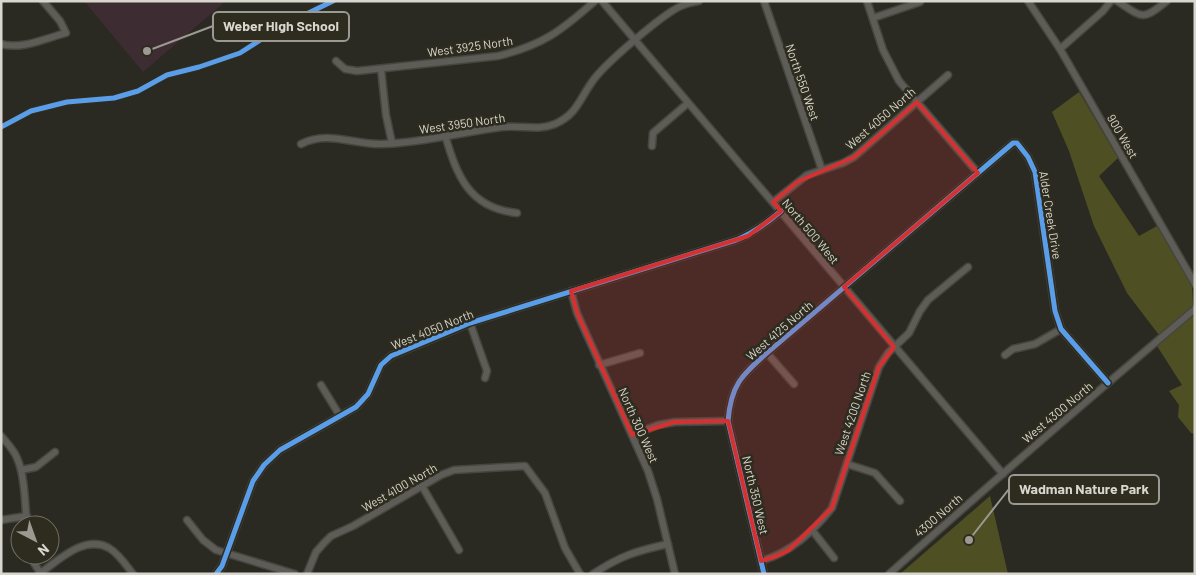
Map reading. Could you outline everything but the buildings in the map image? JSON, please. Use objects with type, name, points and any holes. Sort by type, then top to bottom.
[{"type":"street","points":[[1,44],[11,47],[17,46],[66,33],[60,21],[44,1]]},
{"type":"street","name":"West 3925 North","points":[[336,61],[345,69],[380,69],[498,56],[520,51],[561,31],[595,1]]},
{"type":"street","name":"North 500 West","points":[[602,1],[1003,474]]},
{"type":"street","name":"West 3950 North","points":[[301,144],[322,137],[368,144],[392,143],[431,139],[506,126],[542,127],[554,124],[574,110],[600,72],[668,13],[681,6],[700,1]]},
{"type":"street","name":"North 550 West","points":[[764,1],[822,170]]},
{"type":"street","points":[[866,1],[890,65],[899,82],[978,173]]},
{"type":"street","name":"900 West","points":[[1028,1],[1060,49],[1195,284]]},
{"type":"street","points":[[1060,49],[1103,11],[1110,1]]},
{"type":"street","points":[[1117,1],[1138,15],[1144,16],[1151,14],[1167,1]]},
{"type":"street","points":[[872,18],[920,2]]},
{"type":"street","points":[[380,69],[392,143]]},
{"type":"street","name":"West 4050 North","points":[[773,202],[808,175],[843,163],[854,157],[948,75]]},
{"type":"street","points":[[652,146],[653,133],[688,103]]},
{"type":"street","points":[[446,135],[454,164],[467,188],[484,204],[501,212],[517,213]]},
{"type":"street","name":"Alder Creek Drive","points":[[844,288],[1013,143],[1017,143],[1032,164],[1038,182],[1055,312],[1061,329],[1108,383]]},
{"type":"street","name":"West 4050 North","points":[[216,574],[222,566],[253,481],[264,465],[280,450],[356,407],[368,394],[381,365],[391,356],[470,324],[736,240],[763,227],[781,211]]},
{"type":"street","name":"West 4200 North","points":[[760,560],[777,556],[789,550],[812,530],[832,508],[879,367],[894,347],[908,333],[928,300],[968,267]]},
{"type":"street","name":"West 4125 North","points":[[728,421],[736,385],[744,374],[844,288]]},
{"type":"street","name":"North 300 West","points":[[571,291],[576,313],[648,471],[657,499],[675,574]]},
{"type":"street","name":"West 4300 North","points":[[1003,474],[1195,309]]},
{"type":"street","points":[[470,324],[487,371],[485,378]]},
{"type":"street","points":[[1004,355],[1013,349],[1035,344],[1061,329]]},
{"type":"street","points":[[599,365],[640,353]]},
{"type":"street","points":[[767,353],[794,384]]},
{"type":"street","points":[[321,385],[340,416]]},
{"type":"street","points":[[632,435],[675,422],[728,421]]},
{"type":"street","name":"North 350 West","points":[[728,421],[764,574]]},
{"type":"street","points":[[1,436],[11,446],[18,459],[26,515]]},
{"type":"street","points":[[21,470],[36,467],[55,452]]},
{"type":"street","points":[[847,464],[875,473],[900,501]]},
{"type":"street","name":"West 4100 North","points":[[307,574],[316,552],[331,536],[353,526],[441,475],[454,470],[525,466],[545,493],[565,548],[580,574]]},
{"type":"street","name":"4300 North","points":[[889,574],[1003,474]]},
{"type":"street","points":[[422,486],[459,550]]},
{"type":"street","points":[[187,520],[209,546],[216,550],[295,574]]},
{"type":"street","points":[[812,530],[834,558]]},
{"type":"street","points":[[40,573],[76,548],[100,544],[116,554],[133,574]]},
{"type":"street","points":[[593,574],[613,561],[634,551],[668,544]]},
{"type":"highlighted area","points":[[917,102],[978,173],[844,287],[894,347],[879,367],[832,508],[789,550],[761,561],[728,421],[675,422],[632,435],[577,313],[571,291],[748,236],[781,211],[773,202],[797,182],[854,157]]},
{"type":"shaded area","points":[[84,1],[226,1],[143,72]]},
{"type":"green space","points":[[1079,92],[1118,158],[1099,176],[1139,236],[1157,226],[1192,286],[1193,306],[1159,335],[1127,293],[1094,226],[1069,151],[1052,112]]},
{"type":"green space","points":[[1195,314],[1195,434],[1191,433],[1178,417],[1179,405],[1169,391],[1182,385],[1157,346]]},
{"type":"green space","points":[[990,496],[1008,574],[900,574]]},
{"type":"cycle path","points":[[1,127],[31,111],[67,102],[114,98],[138,91],[167,75],[199,67],[240,53],[282,26],[333,1]]},
{"type":"cycle path","points":[[764,574],[728,421],[732,398],[739,382],[750,368],[767,353],[1013,143],[1017,143],[1028,157],[1035,172],[1055,311],[1061,329],[1108,383]]},
{"type":"cycle path","points":[[216,574],[222,566],[253,481],[264,465],[280,450],[356,407],[368,394],[381,365],[391,356],[470,323],[736,240],[771,220],[781,211]]},
{"type":"place","name":"Weber High School","points":[[147,51]]},
{"type":"place","name":"Wadman Nature Park","points":[[969,540]]}]
